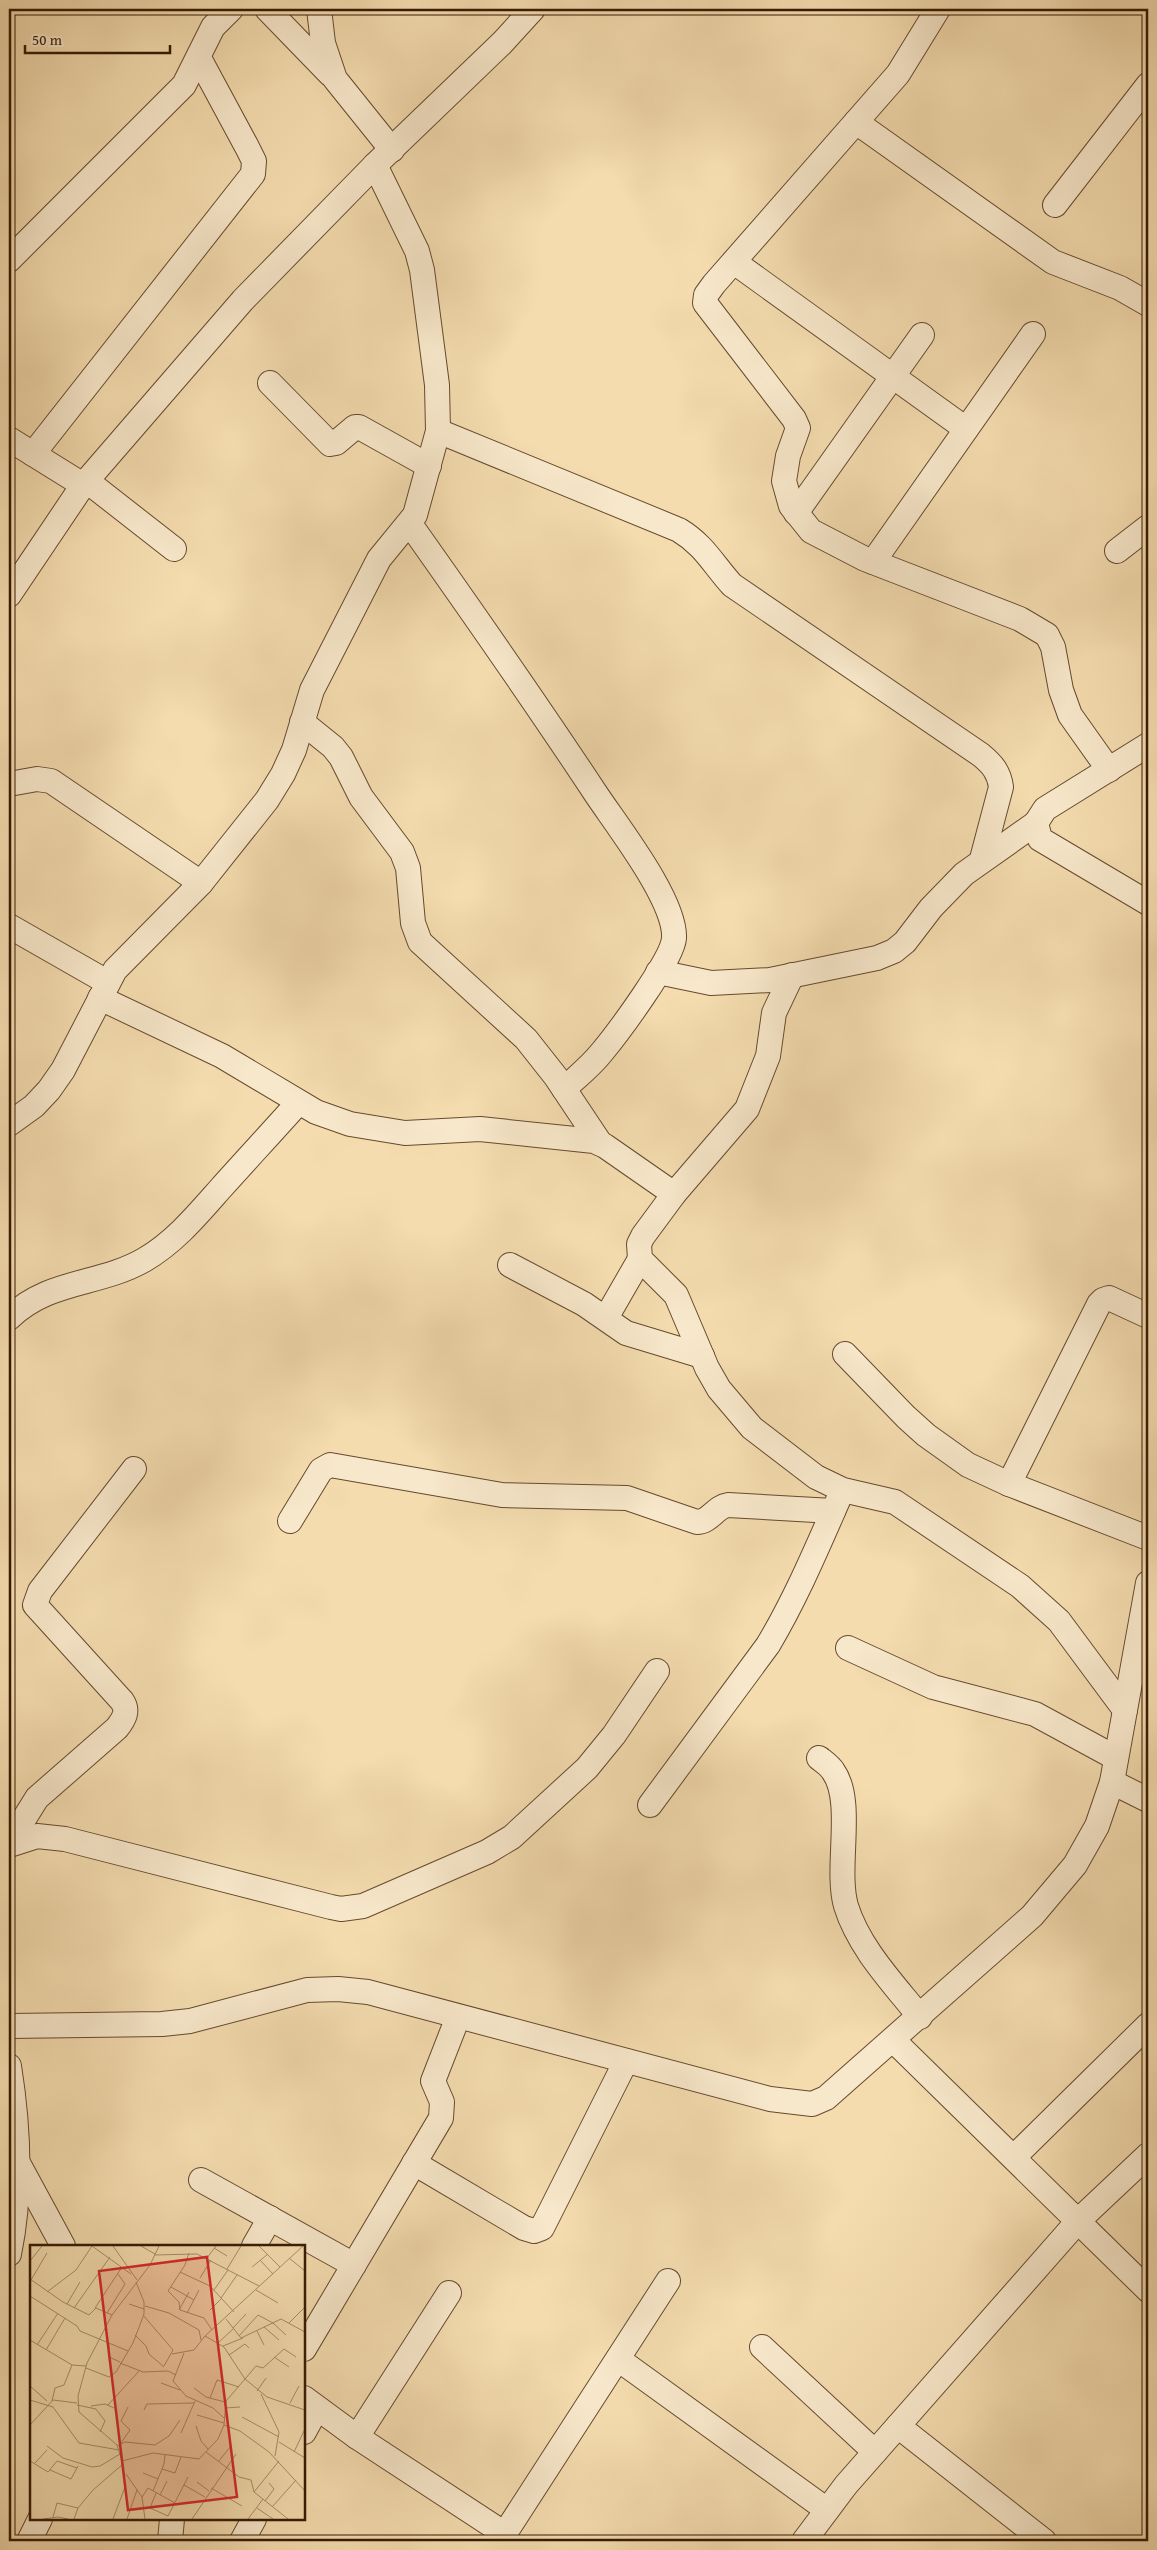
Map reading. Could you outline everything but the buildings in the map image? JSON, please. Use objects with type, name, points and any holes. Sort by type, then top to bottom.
[{"type":"street","points":[[9,260],[184,86],[199,58],[212,26],[231,9]]},
{"type":"street","points":[[267,9],[335,79]]},
{"type":"street","points":[[9,1124],[18,1120],[49,1090],[63,1070],[104,990],[120,964],[201,883],[267,800],[290,758],[312,690],[379,559],[410,524],[415,515],[429,466],[438,431],[437,385],[422,270],[383,158],[335,79],[323,43],[319,9]]},
{"type":"street","points":[[9,595],[85,483],[243,300],[383,158],[502,43],[533,9]]},
{"type":"street","points":[[938,9],[898,74],[706,295],[705,303],[794,420],[798,428],[788,456],[784,481],[790,506],[796,513],[811,530],[846,550],[1020,619],[1047,636],[1053,647],[1061,690],[1067,708],[1109,770]]},
{"type":"street","points":[[33,454],[253,174],[254,161],[199,58]]},
{"type":"street","points":[[1055,205],[1148,85]]},
{"type":"street","points":[[856,122],[1053,262],[1120,288],[1148,304]]},
{"type":"street","points":[[734,262],[966,429]]},
{"type":"street","points":[[873,562],[1032,334]]},
{"type":"street","points":[[796,513],[922,335]]},
{"type":"street","points":[[270,383],[330,444],[336,443],[355,427],[359,427],[429,466]]},
{"type":"street","points":[[438,431],[679,530],[695,540],[705,550],[732,584],[981,755],[994,766],[1000,778],[1001,787],[982,859]]},
{"type":"street","points":[[9,439],[85,483],[174,549]]},
{"type":"street","points":[[410,524],[527,690],[654,881],[674,926],[674,941],[658,972],[602,1052],[564,1089]]},
{"type":"street","points":[[1118,550],[1148,527]]},
{"type":"street","points":[[302,722],[325,740],[341,757],[361,797],[402,852],[408,868],[413,924],[420,942],[526,1040],[564,1089],[600,1143],[674,1194]]},
{"type":"street","points":[[658,972],[711,983],[770,980],[877,958],[894,951],[906,942],[948,889],[982,859],[1036,823],[1045,809],[1148,745]]},
{"type":"street","points":[[9,784],[37,779],[50,781],[201,883]]},
{"type":"street","points":[[1036,823],[1040,838],[1148,903]]},
{"type":"street","points":[[9,926],[104,990],[222,1056],[298,1103],[332,1118],[387,1131],[405,1133],[480,1129],[600,1143]]},
{"type":"street","points":[[606,1318],[640,1259],[639,1244],[643,1236],[674,1194],[746,1109],[768,1056],[774,1013],[792,975]]},
{"type":"street","points":[[9,1318],[30,1301],[52,1290],[128,1268],[162,1249],[186,1227],[298,1103]]},
{"type":"street","points":[[640,1259],[676,1295],[702,1356],[719,1389],[752,1428],[816,1477],[843,1490],[895,1502],[1020,1586],[1059,1621],[1125,1710]]},
{"type":"street","points":[[510,1265],[606,1318],[626,1333],[702,1356]]},
{"type":"street","points":[[1009,1484],[1098,1304],[1109,1298],[1148,1316]]},
{"type":"street","points":[[845,1354],[926,1436],[968,1465],[1009,1484],[1148,1538]]},
{"type":"street","points":[[290,1521],[320,1470],[330,1465],[502,1495],[626,1498],[697,1522],[706,1520],[717,1508],[728,1505],[833,1511]]},
{"type":"street","points":[[9,1844],[37,1798],[117,1728],[125,1715],[126,1706],[122,1701],[35,1605],[40,1591],[134,1469]]},
{"type":"street","points":[[650,1805],[768,1645],[813,1559],[843,1490]]},
{"type":"street","points":[[9,2026],[130,2026],[190,2021],[307,1990],[338,1989],[368,1992],[770,2099],[812,2104],[826,2098],[920,2017],[1032,1916],[1056,1890],[1075,1865],[1097,1826],[1112,1782],[1147,1598]]},
{"type":"street","points":[[848,1648],[933,1687],[1035,1714],[1116,1758]]},
{"type":"street","points":[[9,1844],[37,1836],[65,1838],[331,1907],[341,1909],[364,1906],[487,1852],[526,1826],[587,1768],[614,1734],[657,1671]]},
{"type":"street","points":[[819,1758],[833,1771],[843,1796],[842,1886],[852,1923],[871,1955],[920,2017]]},
{"type":"street","points":[[1112,1782],[1148,1800]]},
{"type":"street","points":[[305,2347],[443,2112],[442,2102],[433,2081],[458,2016]]},
{"type":"street","points":[[1014,2157],[1148,2025]]},
{"type":"street","points":[[893,2040],[1079,2220],[1148,2290]]},
{"type":"street","points":[[414,2163],[524,2228],[534,2231],[542,2228],[626,2061]]},
{"type":"street","points":[[9,2066],[17,2127],[18,2164],[16,2210],[9,2254]]},
{"type":"street","points":[[804,2541],[875,2452],[1079,2220],[1148,2155]]},
{"type":"street","points":[[18,2164],[62,2245]]},
{"type":"street","points":[[201,2180],[354,2265]]},
{"type":"street","points":[[255,2245],[270,2218]]},
{"type":"street","points":[[305,2428],[311,2403],[502,2538],[668,2281]]},
{"type":"street","points":[[357,2437],[449,2293]]},
{"type":"street","points":[[762,2347],[875,2452]]},
{"type":"street","points":[[618,2359],[827,2510]]},
{"type":"street","points":[[898,2426],[1044,2541]]},
{"type":"street","points":[[29,2541],[40,2520]]},
{"type":"street","points":[[170,2541],[172,2520]]},
{"type":"street","points":[[242,2541],[253,2520]]}]
